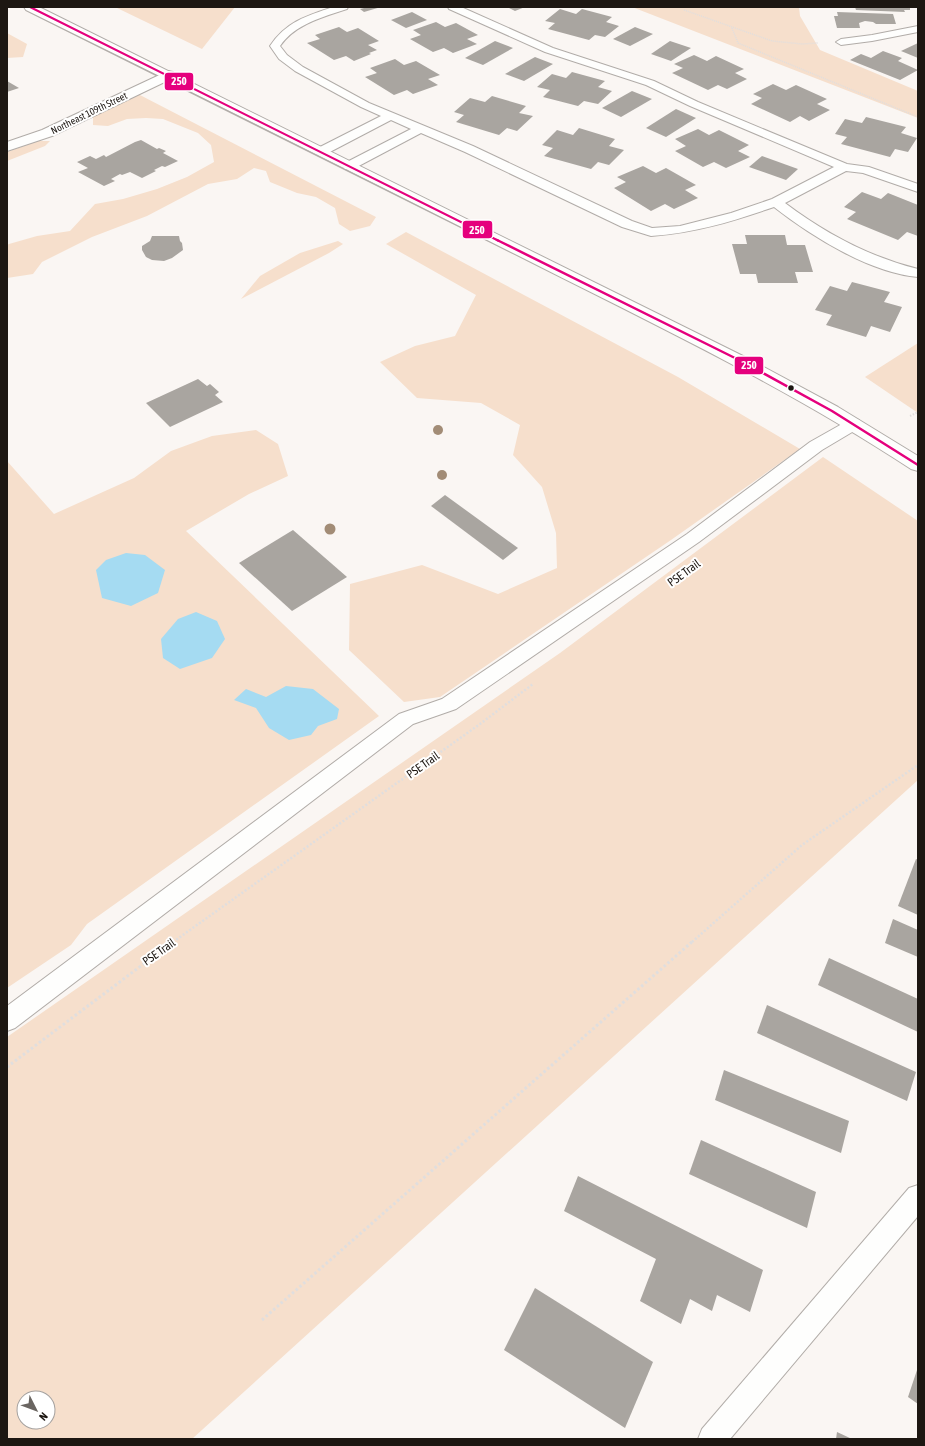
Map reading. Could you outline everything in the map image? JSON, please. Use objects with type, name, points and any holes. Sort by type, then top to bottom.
[{"type":"main road","points":[[30,7],[322,151],[349,166],[440,210],[743,363],[854,424],[918,465]]},
{"type":"main road","name":"Northeast 109th Street","points":[[7,147],[48,133],[168,75]]},
{"type":"lane","points":[[342,7],[291,27],[279,38],[275,46],[283,57],[299,69],[365,105],[476,152],[627,224],[651,232],[680,230],[736,216],[776,202],[844,167]]},
{"type":"lane","points":[[453,7],[513,36],[549,50],[650,83],[694,104],[844,167],[865,170],[917,186]]},
{"type":"lane","points":[[841,42],[872,38],[918,29]]},
{"type":"lane","points":[[322,151],[390,116]]},
{"type":"lane","points":[[349,166],[419,129]]},
{"type":"lane","points":[[776,202],[798,220],[832,240],[881,263],[916,273]]},
{"type":"lane","points":[[7,1020],[406,719],[450,704],[693,538],[816,446],[854,424]]},
{"type":"lane","points":[[712,1439],[918,1197]]},
{"type":"path","points":[[684,10],[772,41],[802,44],[841,42]]},
{"type":"path","points":[[732,28],[738,43],[918,117]]},
{"type":"path","points":[[910,416],[918,412]]},
{"type":"path","name":"PSE Trail","points":[[7,1067],[142,964],[480,724],[537,681]]},
{"type":"path","points":[[262,1320],[802,845],[918,765]]},
{"type":"shaded area","points":[[115,7],[235,7],[202,49]]},
{"type":"shaded area","points":[[632,7],[799,7],[800,16],[820,50],[918,91],[918,118]]},
{"type":"shaded area","points":[[7,33],[27,44],[23,57],[7,58]]},
{"type":"shaded area","points":[[138,94],[376,217],[370,226],[350,231],[339,224],[335,208],[316,197],[297,193],[270,182],[266,171],[254,168],[237,179],[208,184],[147,216],[92,237],[42,262],[33,274],[7,278],[7,245],[37,236],[70,231],[95,204],[123,199],[157,189],[187,177],[214,162],[211,145],[198,133],[163,119],[127,119],[108,126],[93,125],[93,116]]},
{"type":"shaded area","points":[[38,141],[50,141],[45,146],[7,161],[7,152]]},
{"type":"shaded area","points":[[406,232],[678,377],[800,449],[671,540],[440,697],[404,702],[349,650],[350,584],[422,565],[498,594],[557,568],[556,533],[542,487],[513,455],[520,425],[481,403],[417,398],[380,362],[415,346],[455,336],[476,295],[386,244]]},
{"type":"shaded area","points":[[338,241],[343,244],[329,253],[241,299],[260,276],[300,253]]},
{"type":"shaded area","points":[[918,343],[918,413],[865,377]]},
{"type":"shaded area","points":[[256,430],[278,444],[288,476],[249,494],[186,531],[379,716],[87,924],[71,945],[7,988],[7,461],[54,514],[134,478],[171,451],[212,436]]},
{"type":"shaded area","points":[[823,457],[918,521],[918,780],[192,1439],[7,1439],[7,1037],[560,653]]},
{"type":"water","points":[[126,553],[145,555],[165,570],[158,593],[131,606],[102,598],[96,570],[106,560]]},
{"type":"water","points":[[196,612],[217,621],[225,639],[212,658],[180,669],[163,658],[161,639],[178,619]]},
{"type":"water","points":[[286,686],[313,689],[339,709],[337,719],[318,726],[311,735],[289,740],[269,728],[256,708],[234,700],[246,689],[266,697]]},
{"type":"building","points":[[368,7],[381,7],[364,12],[360,9]]},
{"type":"building","points":[[507,7],[525,7],[515,11]]},
{"type":"building","points":[[855,7],[910,7],[910,10],[904,10],[905,12],[856,10]]},
{"type":"building","points":[[560,9],[576,14],[582,9],[612,17],[606,22],[619,26],[605,37],[595,35],[589,40],[548,29],[555,23],[545,21]]},
{"type":"building","points":[[412,12],[427,20],[406,28],[391,20]]},
{"type":"building","points":[[837,12],[893,14],[896,24],[876,24],[865,21],[859,23],[860,28],[837,28],[834,16],[838,16]]},
{"type":"building","points":[[436,22],[445,27],[456,23],[478,35],[467,39],[477,44],[453,53],[444,48],[433,52],[410,39],[421,35],[413,30]]},
{"type":"building","points":[[339,27],[347,32],[358,28],[379,41],[368,45],[377,50],[354,61],[346,56],[334,60],[307,43],[320,39],[315,35]]},
{"type":"building","points":[[635,27],[653,34],[630,46],[613,39]]},
{"type":"building","points":[[495,41],[513,48],[483,65],[465,58]]},
{"type":"building","points":[[670,41],[691,48],[671,61],[651,54]]},
{"type":"building","points":[[918,43],[918,58],[901,51]]},
{"type":"building","points":[[883,51],[902,58],[898,61],[918,70],[900,80],[850,60],[861,54],[871,58]]},
{"type":"building","points":[[694,55],[707,61],[716,56],[744,69],[735,73],[747,79],[727,89],[718,85],[708,90],[672,73],[683,68],[674,64]]},
{"type":"building","points":[[535,57],[553,64],[524,81],[505,74]]},
{"type":"building","points":[[395,59],[404,65],[416,61],[440,75],[428,79],[438,85],[413,94],[407,90],[394,95],[365,77],[377,73],[370,68]]},
{"type":"building","points":[[572,72],[605,81],[598,87],[612,91],[598,104],[584,101],[578,106],[543,97],[550,90],[537,87],[552,74],[566,78]]},
{"type":"building","points":[[7,81],[19,88],[7,92]]},
{"type":"building","points":[[773,84],[786,90],[796,85],[827,99],[817,104],[830,110],[809,121],[800,116],[790,122],[751,104],[762,98],[753,94]]},
{"type":"building","points":[[632,91],[652,99],[621,117],[602,108]]},
{"type":"building","points":[[492,96],[526,106],[519,113],[533,116],[517,131],[507,128],[499,135],[456,122],[464,115],[454,112],[470,98],[485,102]]},
{"type":"building","points":[[676,109],[696,118],[666,137],[646,128]]},
{"type":"building","points":[[866,117],[906,127],[901,133],[917,138],[908,152],[895,149],[890,157],[841,144],[847,137],[835,134],[845,119],[862,123]]},
{"type":"building","points":[[579,128],[615,139],[609,146],[624,150],[609,165],[598,162],[591,169],[544,156],[553,148],[542,145],[557,130],[573,135]]},
{"type":"building","points":[[698,129],[709,135],[719,130],[749,145],[738,151],[750,157],[726,168],[714,162],[703,167],[675,151],[686,146],[675,139]]},
{"type":"building","points":[[141,140],[157,149],[159,148],[166,151],[163,153],[178,161],[165,167],[162,166],[154,170],[156,171],[142,178],[130,172],[122,175],[120,174],[111,179],[115,181],[104,186],[78,172],[88,168],[77,162],[90,156],[96,159],[104,155],[106,157]]},
{"type":"building","points":[[762,156],[798,169],[786,180],[749,167]]},
{"type":"building","points":[[643,166],[656,173],[666,168],[696,185],[685,190],[698,198],[674,209],[665,204],[651,211],[614,188],[626,182],[617,177]]},
{"type":"building","points":[[862,192],[881,199],[888,193],[918,205],[918,236],[907,232],[898,240],[847,219],[856,212],[844,207]]},
{"type":"building","points":[[745,235],[785,235],[787,245],[805,245],[813,272],[795,272],[798,283],[758,283],[756,274],[740,274],[732,244],[747,244]]},
{"type":"building","points":[[152,236],[179,236],[183,250],[172,258],[164,261],[152,260],[146,257],[142,250],[142,246],[150,241]]},
{"type":"building","points":[[852,282],[890,292],[884,302],[902,307],[890,332],[871,326],[866,337],[826,325],[832,315],[815,310],[830,286],[847,291]]},
{"type":"building","points":[[198,379],[207,386],[210,384],[219,392],[215,395],[223,402],[170,427],[146,403]]},
{"type":"building","points":[[445,495],[518,548],[503,560],[431,506]]},
{"type":"building","points":[[293,530],[347,577],[292,611],[239,563]]},
{"type":"building","points":[[916,859],[918,860],[918,915],[898,906]]},
{"type":"building","points":[[893,919],[918,930],[918,957],[885,943]]},
{"type":"building","points":[[829,958],[918,999],[918,1032],[818,985]]},
{"type":"building","points":[[767,1005],[916,1072],[907,1101],[757,1033]]},
{"type":"building","points":[[724,1070],[849,1121],[841,1153],[715,1100]]},
{"type":"building","points":[[701,1140],[816,1192],[807,1228],[689,1174]]},
{"type":"building","points":[[578,1176],[763,1270],[750,1312],[717,1295],[712,1311],[690,1299],[681,1324],[640,1301],[656,1259],[564,1211]]},
{"type":"building","points":[[535,1288],[653,1362],[625,1428],[504,1350]]},
{"type":"building","points":[[918,1367],[918,1404],[908,1397]]},
{"type":"building","points":[[837,1432],[852,1439],[836,1439]]},
{"type":"transit line","name":"250","points":[[30,7],[743,362],[832,411],[918,465]]}]
